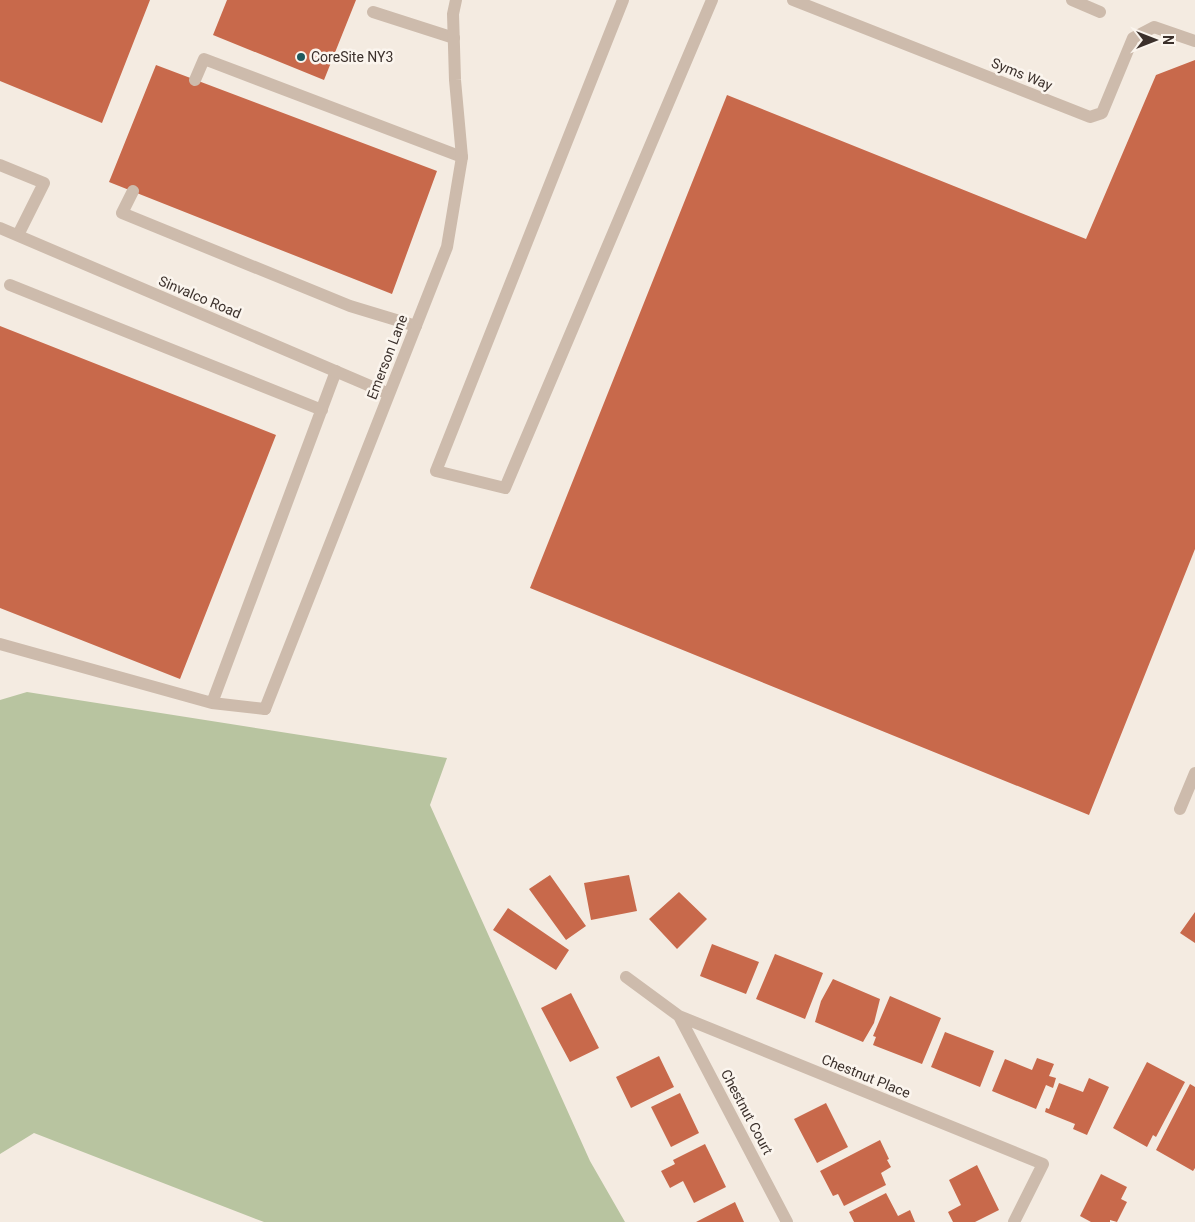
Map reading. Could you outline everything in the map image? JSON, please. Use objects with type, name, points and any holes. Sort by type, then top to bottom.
[{"type":"street","name":"Emerson Lane","points":[[212,704],[265,709],[447,246],[462,157],[455,80],[453,14],[456,0]]},
{"type":"street","points":[[623,0],[436,472],[505,488],[712,0]]},
{"type":"street","name":"Syms Way","points":[[793,0],[1090,117],[1102,114],[1133,38],[1154,27],[1195,42]]},
{"type":"street","points":[[1072,0],[1100,12]]},
{"type":"street","points":[[373,12],[454,38]]},
{"type":"street","points":[[195,80],[204,59],[462,157]]},
{"type":"street","points":[[0,165],[44,183],[18,235]]},
{"type":"street","points":[[133,192],[122,213],[350,306],[416,326]]},
{"type":"street","name":"Sinvalco Road","points":[[0,228],[389,394]]},
{"type":"street","points":[[10,285],[322,410]]},
{"type":"street","points":[[0,644],[212,704],[336,371]]},
{"type":"street","points":[[1180,809],[1195,773]]},
{"type":"street","name":"Chestnut Place","points":[[626,977],[679,1016],[1043,1164],[1014,1222]]},
{"type":"street","name":"Chestnut Court","points":[[679,1016],[787,1222]]},
{"type":"green space","points":[[27,692],[447,758],[430,805],[590,1161],[625,1222],[264,1222],[34,1133],[0,1154],[0,700]]},
{"type":"building","points":[[0,0],[150,0],[102,123],[0,81]]},
{"type":"building","name":"CoreSite NY3","points":[[227,0],[356,0],[324,80],[213,35]]},
{"type":"building","points":[[1195,60],[1195,549],[1089,815],[530,588],[727,95],[1086,239],[1156,75]]},
{"type":"building","points":[[156,65],[437,171],[392,294],[109,182]]},
{"type":"building","points":[[0,326],[276,435],[180,679],[0,608]]},
{"type":"building","points":[[550,875],[586,926],[566,940],[529,889]]},
{"type":"building","points":[[629,875],[637,911],[591,920],[584,883]]},
{"type":"building","points":[[679,892],[707,919],[677,949],[649,919]]},
{"type":"building","points":[[508,908],[569,950],[556,970],[493,930]]},
{"type":"building","points":[[1195,912],[1195,943],[1180,933]]},
{"type":"building","points":[[712,944],[759,962],[746,994],[700,976]]},
{"type":"building","points":[[775,954],[823,973],[805,1019],[756,999]]},
{"type":"building","points":[[833,979],[880,999],[874,1023],[863,1042],[815,1022],[821,1001]]},
{"type":"building","points":[[571,993],[599,1048],[570,1062],[541,1008]]},
{"type":"building","points":[[890,996],[941,1018],[922,1064],[873,1045],[876,1037],[873,1036]]},
{"type":"building","points":[[945,1032],[994,1051],[980,1087],[931,1067]]},
{"type":"building","points":[[659,1056],[674,1087],[631,1108],[616,1077]]},
{"type":"building","points":[[1037,1058],[1054,1064],[1049,1076],[1056,1078],[1053,1088],[1046,1085],[1036,1109],[992,1091],[1005,1059],[1032,1070]]},
{"type":"building","points":[[1147,1062],[1185,1082],[1156,1137],[1153,1135],[1147,1147],[1113,1128]]},
{"type":"building","points":[[1089,1078],[1109,1087],[1087,1135],[1073,1129],[1075,1124],[1045,1112],[1046,1108],[1049,1109],[1059,1083],[1083,1092]]},
{"type":"building","points":[[1190,1084],[1195,1087],[1195,1168],[1193,1171],[1156,1150]]},
{"type":"building","points":[[680,1093],[699,1133],[671,1147],[651,1107]]},
{"type":"building","points":[[826,1103],[848,1147],[817,1163],[794,1119]]},
{"type":"building","points":[[880,1140],[891,1167],[881,1173],[886,1185],[844,1206],[838,1194],[833,1196],[820,1171]]},
{"type":"building","points":[[705,1144],[726,1187],[694,1203],[683,1181],[670,1188],[661,1171],[675,1164],[673,1160]]},
{"type":"building","points":[[977,1165],[999,1210],[975,1222],[953,1222],[948,1212],[961,1205],[949,1180]]},
{"type":"building","points":[[1101,1174],[1127,1187],[1121,1199],[1127,1202],[1117,1222],[1110,1220],[1110,1222],[1091,1222],[1080,1216]]},
{"type":"building","points":[[886,1193],[898,1216],[910,1210],[915,1222],[854,1222],[849,1212]]},
{"type":"building","points":[[735,1202],[744,1222],[696,1222]]},
{"type":"place","name":"CoreSite NY3","points":[[301,57]]}]
